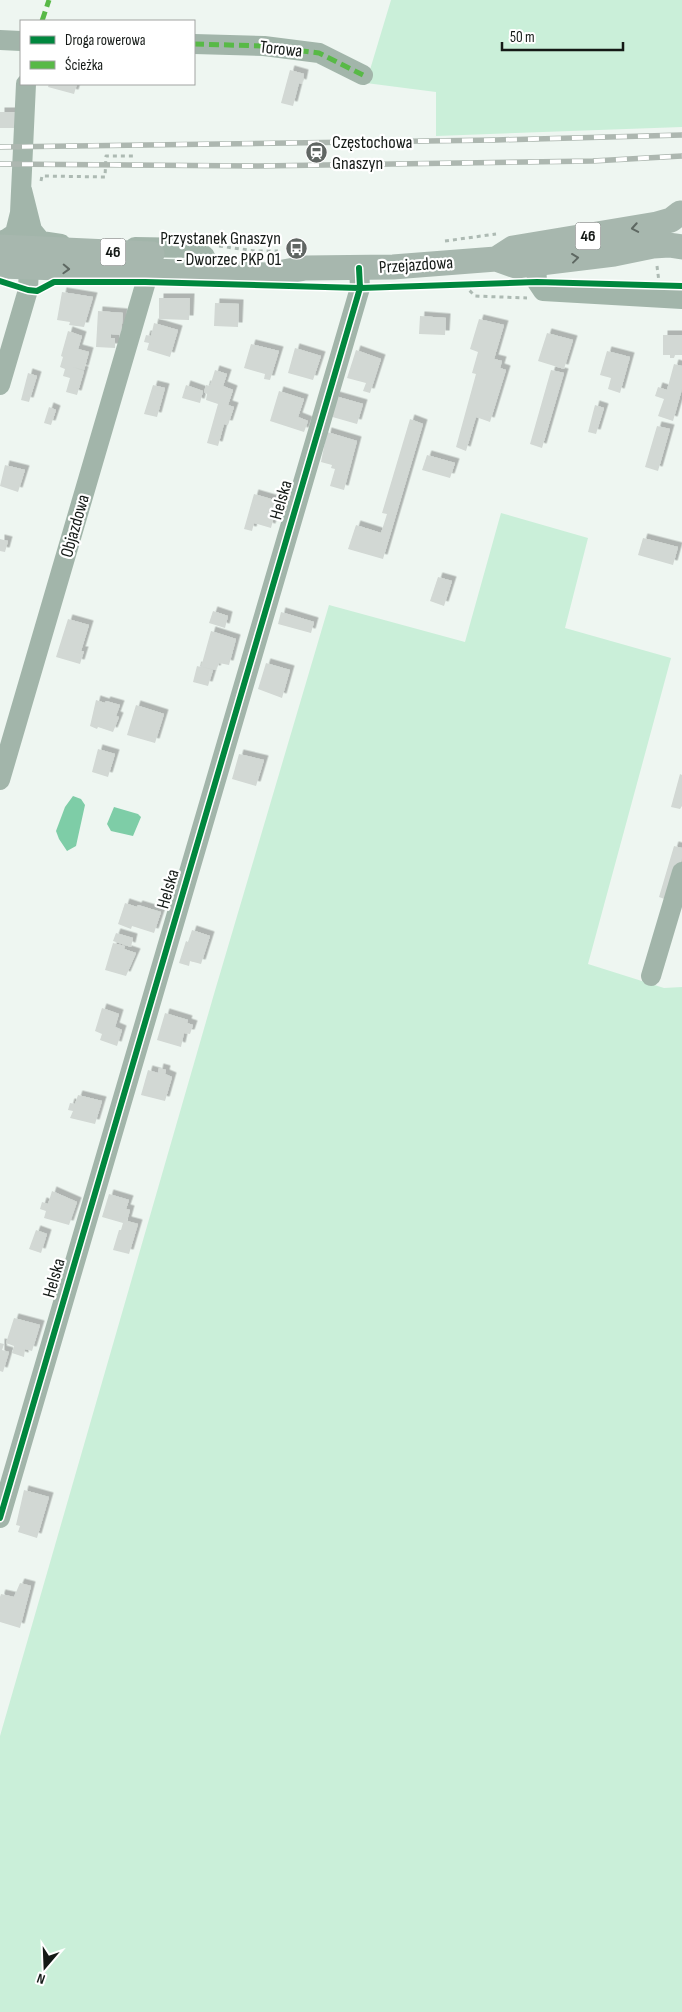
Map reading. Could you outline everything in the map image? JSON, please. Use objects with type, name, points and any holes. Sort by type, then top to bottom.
[{"type":"main road","name":"Przejazdowa","points":[[496,259],[513,248],[658,224],[671,220],[681,212]]},
{"type":"main road","name":"46","points":[[681,212],[679,237],[682,246]]},
{"type":"main road","name":"Przejazdowa","points":[[0,266],[267,274],[305,268],[393,267],[496,259],[516,266],[614,254],[653,246],[682,246]]},
{"type":"main road","name":"Przejazdowa","points":[[0,247],[211,251],[267,259],[305,268]]},
{"type":"street","points":[[0,40],[20,41]]},
{"type":"street","name":"Torowa","points":[[195,44],[264,46],[319,52],[362,75]]},
{"type":"street","points":[[26,85],[32,230],[41,241],[109,246],[193,248],[211,251]]},
{"type":"street","points":[[0,241],[15,233],[31,188]]},
{"type":"street","points":[[536,264],[537,282],[543,291],[682,300]]},
{"type":"street","points":[[0,385],[28,290],[29,267]]},
{"type":"street","name":"Helska","points":[[0,1518],[360,288],[359,268]]},
{"type":"street","name":"Objazdowa","points":[[0,780],[145,285],[146,271]]},
{"type":"street","points":[[651,976],[682,872]]},
{"type":"path","points":[[31,188],[42,176],[105,176],[106,156],[133,156]]},
{"type":"path","points":[[444,241],[498,234]]},
{"type":"path","points":[[650,285],[660,285],[653,246]]},
{"type":"path","points":[[211,251],[284,251]]},
{"type":"path","points":[[464,285],[473,285]]},
{"type":"shaded area","points":[[391,0],[682,0],[682,127],[436,136],[436,92],[366,83]]},
{"type":"shaded area","points":[[501,513],[588,538],[565,628],[671,658],[588,964],[664,988],[682,987],[682,2012],[0,2012],[0,1736],[214,994],[329,605],[465,642]]},
{"type":"shaded area","points":[[73,796],[81,799],[85,805],[76,846],[67,851],[56,831],[65,807]]},
{"type":"shaded area","points":[[114,807],[138,814],[141,817],[133,836],[111,831],[107,824]]},
{"type":"building","points":[[290,70],[304,74],[302,84],[299,83],[293,106],[281,103]]},
{"type":"building","points":[[49,85],[77,85],[74,94],[48,87]]},
{"type":"building","points":[[0,112],[15,112],[15,128],[0,128]]},
{"type":"building","points":[[62,292],[93,297],[84,327],[69,325],[70,322],[57,320]]},
{"type":"building","points":[[159,298],[190,298],[189,320],[159,319]]},
{"type":"building","points":[[215,303],[239,304],[238,327],[214,326]]},
{"type":"building","points":[[98,311],[123,313],[121,335],[111,334],[111,338],[115,338],[115,348],[96,347]]},
{"type":"building","points":[[420,316],[446,318],[445,335],[419,334]]},
{"type":"building","points":[[479,319],[504,325],[494,359],[502,361],[500,368],[506,370],[490,422],[476,417],[466,451],[456,447],[476,374],[472,373],[478,352],[470,349]]},
{"type":"building","points":[[154,323],[178,330],[170,357],[147,350],[149,343],[144,342],[146,335],[151,336]]},
{"type":"building","points":[[68,331],[82,336],[78,349],[89,352],[84,370],[73,367],[84,371],[77,395],[66,392],[70,378],[63,376],[65,369],[60,367]]},
{"type":"building","points":[[547,333],[573,340],[564,369],[538,361]]},
{"type":"building","points":[[663,335],[682,335],[682,355],[675,355],[674,358],[670,358],[670,355],[663,355]]},
{"type":"building","points":[[251,344],[279,351],[270,380],[264,379],[265,374],[244,368]]},
{"type":"building","points":[[295,348],[321,356],[313,380],[288,373]]},
{"type":"building","points":[[356,350],[381,359],[370,393],[363,391],[366,383],[347,378]]},
{"type":"building","points":[[607,351],[630,357],[620,393],[608,389],[611,378],[600,375]]},
{"type":"building","points":[[674,364],[682,366],[682,389],[673,421],[658,416],[664,399],[655,396],[658,387],[667,390]]},
{"type":"building","points":[[215,370],[227,374],[223,386],[233,390],[228,405],[234,407],[228,425],[224,424],[218,446],[207,443],[218,404],[206,400],[207,394],[204,392],[206,385],[210,386]]},
{"type":"building","points":[[551,370],[564,373],[542,448],[530,444]]},
{"type":"building","points":[[28,373],[37,376],[29,402],[21,400]]},
{"type":"building","points":[[153,385],[165,388],[157,417],[144,414]]},
{"type":"building","points":[[186,385],[203,391],[200,403],[182,398]]},
{"type":"building","points":[[279,391],[304,399],[298,417],[308,421],[304,432],[270,421]]},
{"type":"building","points":[[335,396],[363,404],[357,424],[329,416]]},
{"type":"building","points":[[595,405],[604,408],[596,434],[588,432]]},
{"type":"building","points":[[49,407],[56,410],[51,425],[44,423]]},
{"type":"building","points":[[410,419],[423,424],[383,559],[348,549],[356,525],[381,533],[387,514],[382,513]]},
{"type":"building","points":[[657,426],[670,429],[658,471],[645,467]]},
{"type":"building","points":[[327,432],[357,441],[344,490],[330,486],[335,469],[331,468],[332,465],[321,462]]},
{"type":"building","points":[[427,455],[455,463],[450,478],[422,470]]},
{"type":"building","points":[[5,465],[25,470],[18,492],[0,486]]},
{"type":"building","points":[[254,494],[278,501],[271,528],[254,523],[252,531],[244,529]]},
{"type":"building","points":[[643,538],[678,547],[673,565],[638,555]]},
{"type":"building","points":[[0,539],[8,541],[5,552],[0,551]]},
{"type":"building","points":[[438,577],[452,581],[444,606],[430,601]]},
{"type":"building","points":[[213,611],[228,616],[225,628],[209,623]]},
{"type":"building","points":[[281,612],[314,622],[311,633],[278,624]]},
{"type":"building","points":[[68,619],[89,625],[81,651],[84,651],[80,664],[56,657]]},
{"type":"building","points":[[211,631],[236,639],[229,665],[219,663],[216,670],[203,667],[213,670],[208,686],[193,682],[197,666],[201,667]]},
{"type":"building","points":[[266,663],[290,670],[282,698],[258,689]]},
{"type":"building","points":[[96,700],[120,705],[116,716],[119,717],[113,732],[90,726]]},
{"type":"building","points":[[136,705],[164,714],[155,743],[127,735]]},
{"type":"building","points":[[98,749],[115,754],[108,777],[92,772]]},
{"type":"building","points":[[239,754],[264,760],[256,786],[232,779]]},
{"type":"building","points":[[680,774],[682,775],[682,806],[680,809],[671,807]]},
{"type":"building","points":[[674,846],[682,848],[682,858],[670,901],[659,897]]},
{"type":"building","points":[[125,903],[161,912],[154,933],[132,926],[131,929],[118,924]]},
{"type":"building","points":[[192,930],[210,936],[201,964],[190,961],[189,966],[179,963],[186,941],[188,942]]},
{"type":"building","points":[[116,933],[133,938],[131,947],[113,941]]},
{"type":"building","points":[[113,943],[125,946],[124,949],[136,953],[126,976],[105,970]]},
{"type":"building","points":[[102,1008],[119,1014],[115,1027],[122,1030],[117,1046],[100,1040],[102,1034],[95,1031]]},
{"type":"building","points":[[165,1013],[188,1020],[187,1023],[193,1025],[190,1034],[184,1033],[181,1047],[157,1040]]},
{"type":"building","points":[[159,1068],[166,1070],[165,1074],[172,1077],[165,1101],[141,1095],[148,1070],[158,1073]]},
{"type":"building","points":[[78,1095],[102,1101],[95,1124],[70,1118],[73,1111],[68,1110],[70,1103],[75,1104]]},
{"type":"building","points":[[52,1191],[77,1202],[69,1225],[44,1218],[46,1211],[40,1209],[42,1202],[48,1204]]},
{"type":"building","points":[[109,1194],[129,1200],[126,1209],[130,1210],[127,1221],[138,1224],[129,1254],[113,1250],[123,1223],[102,1217]]},
{"type":"building","points":[[36,1230],[47,1234],[41,1253],[29,1249]]},
{"type":"building","points":[[14,1318],[40,1325],[32,1351],[25,1349],[24,1357],[12,1353],[14,1346],[6,1343]]},
{"type":"building","points":[[0,1343],[4,1344],[2,1350],[9,1352],[3,1372],[0,1371]]},
{"type":"building","points":[[24,1490],[49,1497],[37,1538],[18,1532],[20,1526],[16,1525]]},
{"type":"building","points":[[20,1583],[31,1586],[20,1628],[0,1622],[0,1597],[1,1594],[14,1597]]},
{"type":"railway","points":[[0,147],[496,140],[682,135]]},
{"type":"railway","points":[[0,164],[258,166],[593,161],[682,156]]},
{"type":"marked path","points":[[42,20],[49,0]]},
{"type":"marked path","points":[[195,44],[264,46],[319,53],[363,75]]},
{"type":"cycle path","points":[[0,1518],[360,288],[359,268]]},
{"type":"cycle path","points":[[0,281],[37,291],[54,282],[145,282],[360,288],[537,282],[682,286]]},
{"type":"place","name":"Częstochowa Gnaszyn","points":[[316,152]]},
{"type":"place","name":"Przystanek Gnaszyn - Dworzec PKP 01","points":[[297,248]]}]
